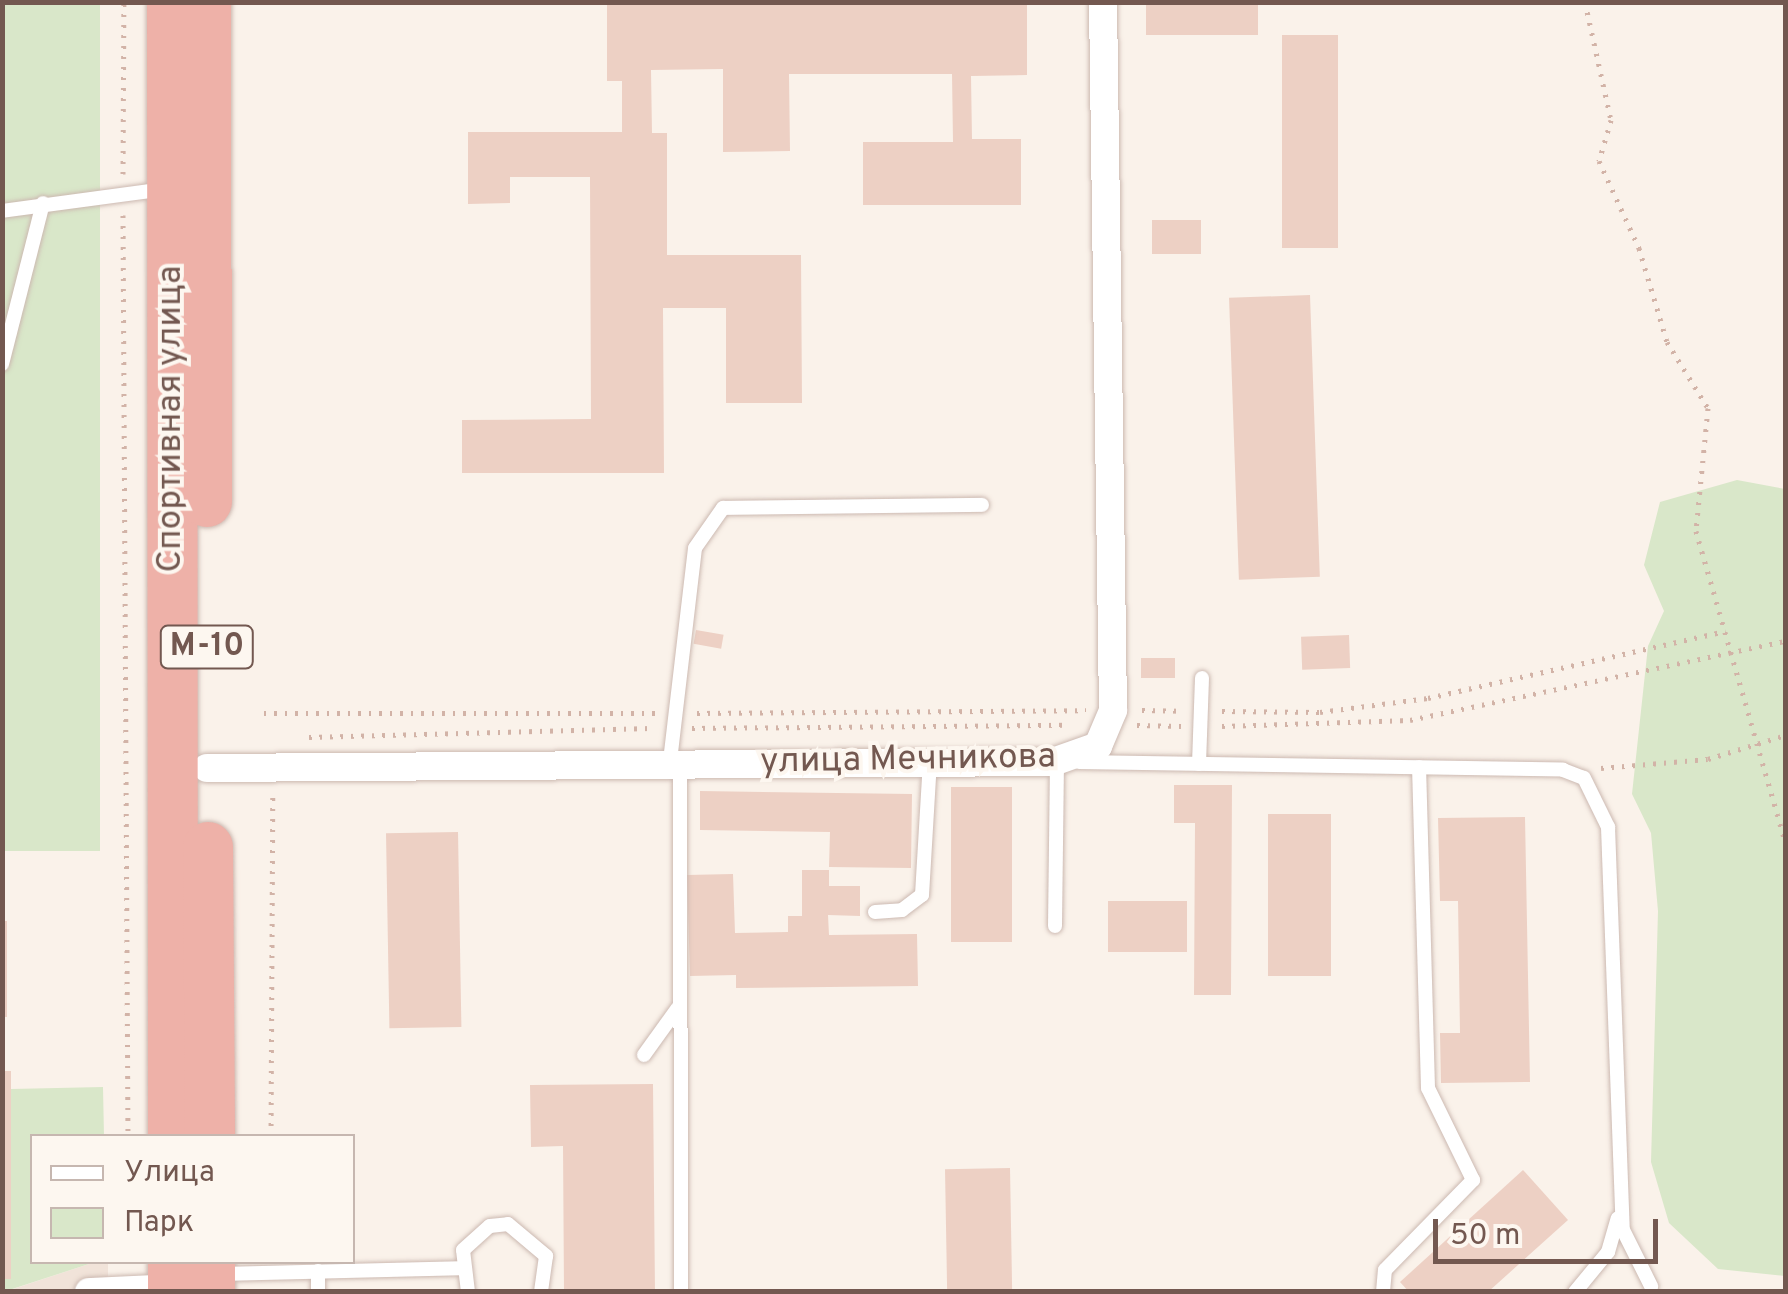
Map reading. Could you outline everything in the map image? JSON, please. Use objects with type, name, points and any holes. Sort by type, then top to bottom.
[{"type":"highway","name":"Спортивная улица","points":[[172,2],[147,189],[173,1134]]},
{"type":"highway","name":"Спортивная улица","points":[[206,2],[210,1134]]},
{"type":"street","name":"улица Мечникова","points":[[208,768],[675,761],[1052,762],[1098,746],[1113,710],[1103,2]]},
{"type":"street","points":[[89,1292],[191,1278]]},
{"type":"lane","points":[[2,211],[147,189]]},
{"type":"lane","points":[[2,364],[43,203]]},
{"type":"lane","points":[[681,1292],[680,999],[673,714],[695,548],[723,508],[742,500],[982,505]]},
{"type":"lane","points":[[1199,764],[1202,678]]},
{"type":"lane","points":[[874,912],[902,910],[922,895],[930,762]]},
{"type":"lane","points":[[1054,926],[1052,762],[1563,770],[1584,778],[1608,827],[1620,1198],[1631,1259],[1651,1286]]},
{"type":"lane","points":[[1383,1292],[1384,1270],[1473,1180],[1428,1088],[1419,768]]},
{"type":"lane","points":[[644,1055],[669,1032],[680,999]]},
{"type":"lane","points":[[1574,1292],[1608,1252],[1620,1198]]},
{"type":"lane","points":[[468,1292],[460,1268],[474,1235],[508,1224],[546,1256],[541,1292]]},
{"type":"lane","points":[[191,1278],[460,1268]]},
{"type":"lane","points":[[318,1272],[318,1292]]},
{"type":"path","points":[[124,2],[147,189],[128,1134]]},
{"type":"path","points":[[1585,2],[1611,120],[1599,162],[1639,248],[1667,342],[1708,408],[1696,531],[1786,845]]},
{"type":"path","points":[[264,713],[673,714]]},
{"type":"path","points":[[1563,770],[1708,759],[1786,735]]},
{"type":"shaded area","points":[[89,1264],[108,1264],[108,1291],[4,1292]]},
{"type":"green space","points":[[2,3],[100,3],[100,851],[2,851]]},
{"type":"green space","points":[[1737,480],[1785,489],[1785,1276],[1718,1269],[1669,1223],[1651,1162],[1658,911],[1651,833],[1632,794],[1648,646],[1664,611],[1644,565],[1660,502]]},
{"type":"green space","points":[[3,1071],[11,1071],[11,1089],[103,1087],[104,1134],[30,1134],[30,1264],[89,1264],[3,1292]]},
{"type":"building","points":[[1146,2],[1258,2],[1258,35],[1146,35]]},
{"type":"building","points":[[1027,3],[1027,75],[971,76],[972,139],[1021,139],[1021,205],[863,205],[863,142],[953,142],[952,74],[789,74],[790,151],[723,152],[723,69],[651,70],[652,133],[667,133],[667,255],[801,255],[802,403],[726,403],[726,308],[663,308],[664,473],[462,473],[462,420],[591,419],[590,177],[510,177],[510,203],[468,204],[468,132],[622,132],[622,81],[607,81],[607,5]]},
{"type":"building","points":[[1282,35],[1338,35],[1338,248],[1282,248]]},
{"type":"building","points":[[1152,220],[1201,220],[1201,254],[1152,254]]},
{"type":"building","points":[[1310,295],[1320,577],[1239,580],[1229,298]]},
{"type":"building","points":[[696,630],[724,635],[721,649],[694,644]]},
{"type":"building","points":[[1349,635],[1350,668],[1302,670],[1301,637]]},
{"type":"building","points":[[1141,658],[1175,658],[1175,678],[1141,678]]},
{"type":"building","points":[[1174,785],[1232,785],[1231,995],[1194,995],[1195,823],[1174,823]]},
{"type":"building","points":[[951,787],[1012,787],[1012,942],[951,942]]},
{"type":"building","points":[[700,791],[912,794],[911,868],[829,867],[830,832],[700,830]]},
{"type":"building","points":[[1268,814],[1331,814],[1331,976],[1268,976]]},
{"type":"building","points":[[1525,817],[1530,1082],[1441,1083],[1440,1033],[1460,1033],[1458,901],[1440,901],[1438,818]]},
{"type":"building","points":[[458,832],[461,1027],[389,1028],[386,833]]},
{"type":"building","points":[[802,870],[829,870],[829,886],[860,886],[860,916],[828,915],[829,935],[917,934],[918,986],[736,988],[736,975],[690,976],[687,875],[733,874],[735,933],[788,932],[788,916],[802,916]]},
{"type":"building","points":[[1108,901],[1187,901],[1187,952],[1108,952]]},
{"type":"building","points":[[2,921],[7,921],[7,1017],[2,1017]]},
{"type":"building","points":[[2,1071],[11,1071],[11,1279],[2,1279]]},
{"type":"building","points":[[653,1084],[655,1292],[564,1292],[563,1146],[531,1147],[530,1085]]},
{"type":"building","points":[[1010,1168],[1012,1292],[947,1292],[945,1169]]},
{"type":"building","points":[[1523,1170],[1568,1220],[1488,1292],[1409,1292],[1400,1282]]}]
